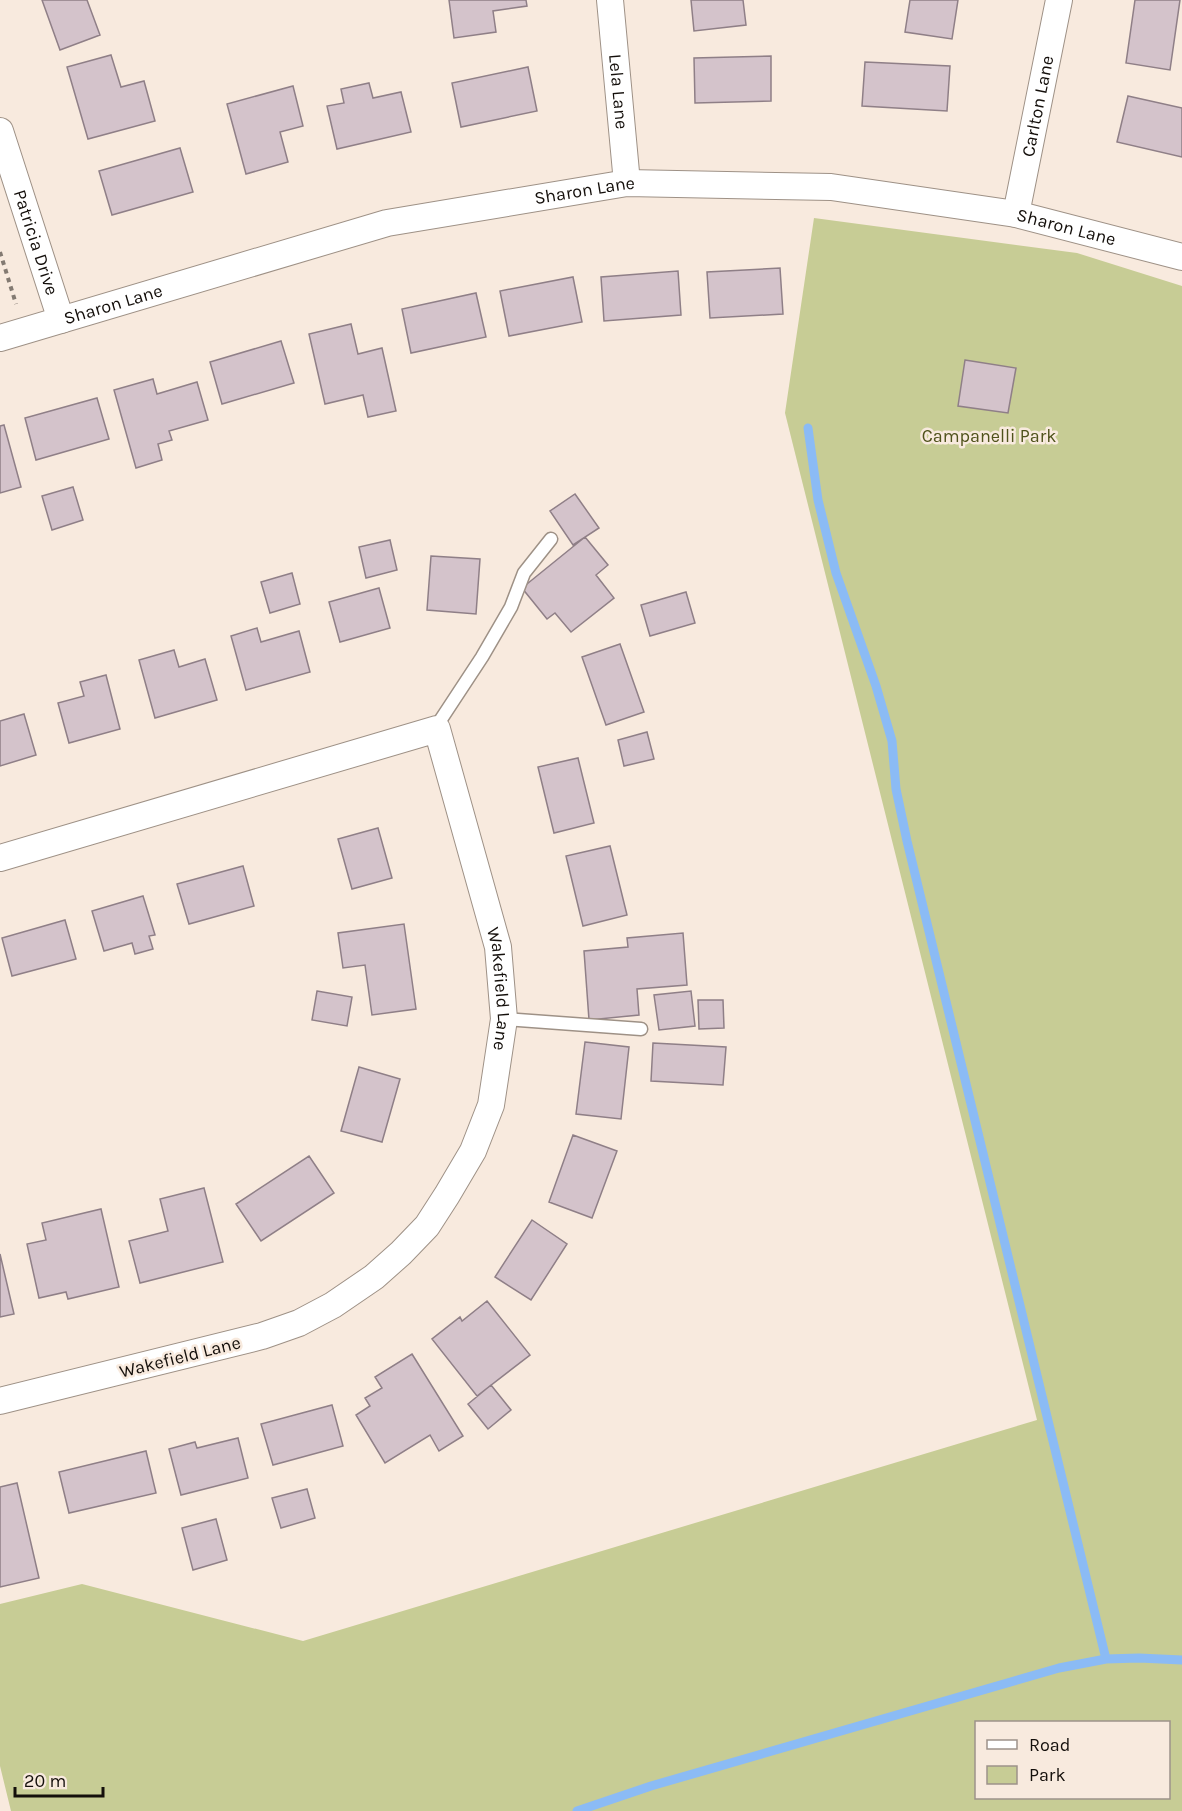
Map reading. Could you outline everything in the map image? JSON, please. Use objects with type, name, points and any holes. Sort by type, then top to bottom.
[{"type":"street","name":"Lela Lane","points":[[610,0],[627,183]]},
{"type":"street","name":"Carlton Lane","points":[[1016,214],[1059,0]]},
{"type":"street","name":"Patricia Drive","points":[[0,131],[62,320]]},
{"type":"street","name":"Sharon Lane","points":[[12,335],[387,223],[627,183],[831,188],[1016,214],[1182,257]]},
{"type":"street","name":"Wakefield Lane","points":[[0,1401],[262,1336],[308,1318],[333,1305],[374,1277],[427,1226],[473,1151],[491,1105],[504,1018],[498,947],[437,729],[434,730]]},
{"type":"street","points":[[0,858],[434,730]]},
{"type":"lane","points":[[434,730],[482,657],[511,607],[524,573],[551,539]]},
{"type":"lane","points":[[504,1018],[641,1029]]},
{"type":"path","points":[[0,252],[12,335]]},
{"type":"green space","name":"Campanelli Park","points":[[814,218],[1077,253],[1182,286],[1182,1811],[11,1811],[0,1766],[0,1604],[82,1584],[303,1641],[1037,1420],[785,413]]},
{"type":"building","points":[[42,0],[87,0],[100,35],[60,50]]},
{"type":"building","points":[[449,0],[526,0],[527,6],[493,11],[496,32],[454,38]]},
{"type":"building","points":[[691,0],[743,0],[746,25],[694,31]]},
{"type":"building","points":[[910,0],[958,0],[952,39],[905,32]]},
{"type":"building","points":[[1135,0],[1180,0],[1170,70],[1126,63]]},
{"type":"building","points":[[111,55],[121,87],[144,81],[155,121],[88,139],[67,67]]},
{"type":"building","points":[[771,56],[771,101],[695,103],[694,58]]},
{"type":"building","points":[[865,62],[950,66],[947,111],[862,106]]},
{"type":"building","points":[[528,67],[537,111],[461,127],[452,83]]},
{"type":"building","points":[[369,83],[373,98],[401,92],[411,132],[337,149],[327,106],[344,103],[341,89]]},
{"type":"building","points":[[293,86],[303,126],[280,132],[288,162],[246,174],[227,104]]},
{"type":"building","points":[[1128,96],[1182,108],[1182,157],[1117,142]]},
{"type":"building","points":[[180,148],[193,192],[112,215],[99,171]]},
{"type":"building","points":[[780,268],[783,314],[710,318],[707,272]]},
{"type":"building","points":[[678,271],[681,315],[604,321],[601,277]]},
{"type":"building","points":[[573,277],[582,322],[509,336],[500,291]]},
{"type":"building","points":[[476,293],[486,337],[411,353],[402,309]]},
{"type":"building","points":[[351,324],[358,354],[382,348],[396,411],[368,417],[363,395],[325,404],[309,334]]},
{"type":"building","points":[[281,341],[294,383],[222,404],[210,362]]},
{"type":"building","points":[[965,360],[1016,368],[1008,413],[958,406]]},
{"type":"building","points":[[153,379],[157,394],[197,382],[208,420],[169,431],[172,440],[158,444],[162,460],[136,468],[114,390]]},
{"type":"building","points":[[97,398],[109,439],[36,460],[25,418]]},
{"type":"building","points":[[4,425],[21,487],[0,493],[0,426]]},
{"type":"building","points":[[73,487],[83,520],[52,530],[42,496]]},
{"type":"building","points":[[575,494],[599,528],[573,545],[550,511]]},
{"type":"building","points":[[585,537],[608,565],[596,575],[614,598],[571,632],[555,613],[547,619],[522,588]]},
{"type":"building","points":[[390,540],[397,570],[366,578],[359,547]]},
{"type":"building","points":[[431,556],[480,559],[476,614],[427,610]]},
{"type":"building","points":[[292,573],[300,604],[270,613],[261,582]]},
{"type":"building","points":[[379,588],[390,628],[340,642],[329,602]]},
{"type":"building","points":[[686,592],[695,623],[650,636],[641,605]]},
{"type":"building","points":[[257,628],[261,642],[299,631],[310,672],[246,690],[231,636]]},
{"type":"building","points":[[620,644],[644,712],[606,725],[582,657]]},
{"type":"building","points":[[174,650],[179,667],[205,659],[217,700],[155,718],[139,660]]},
{"type":"building","points":[[106,675],[120,729],[69,743],[58,703],[84,696],[80,682]]},
{"type":"building","points":[[24,714],[36,755],[0,766],[0,721]]},
{"type":"building","points":[[647,732],[654,759],[624,766],[618,740]]},
{"type":"building","points":[[578,758],[594,823],[554,833],[538,767]]},
{"type":"building","points":[[378,828],[392,878],[352,889],[338,839]]},
{"type":"building","points":[[610,846],[627,915],[583,926],[566,856]]},
{"type":"building","points":[[243,866],[254,906],[189,924],[177,884]]},
{"type":"building","points":[[143,896],[155,935],[149,936],[153,949],[135,954],[132,943],[104,951],[92,911]]},
{"type":"building","points":[[65,920],[76,959],[12,976],[2,938]]},
{"type":"building","points":[[404,924],[416,1009],[372,1015],[365,965],[343,968],[338,933]]},
{"type":"building","points":[[683,933],[687,985],[637,989],[639,1015],[589,1020],[584,951],[628,947],[627,938]]},
{"type":"building","points":[[317,991],[352,997],[347,1026],[312,1020]]},
{"type":"building","points":[[691,991],[695,1026],[659,1030],[654,995]]},
{"type":"building","points":[[698,1000],[723,1000],[724,1028],[699,1029]]},
{"type":"building","points":[[585,1042],[629,1047],[621,1119],[576,1114]]},
{"type":"building","points":[[653,1043],[726,1047],[723,1085],[651,1081]]},
{"type":"building","points":[[359,1067],[400,1079],[382,1142],[341,1131]]},
{"type":"building","points":[[573,1135],[617,1151],[592,1218],[549,1202]]},
{"type":"building","points":[[309,1156],[334,1193],[261,1241],[236,1204]]},
{"type":"building","points":[[204,1188],[223,1262],[140,1283],[129,1241],[168,1231],[160,1199]]},
{"type":"building","points":[[101,1209],[119,1287],[68,1299],[66,1292],[39,1298],[27,1244],[46,1240],[42,1223]]},
{"type":"building","points":[[532,1220],[567,1244],[531,1300],[495,1277]]},
{"type":"building","points":[[0,1254],[14,1314],[0,1317]]},
{"type":"building","points":[[487,1301],[530,1355],[477,1396],[432,1339],[460,1317],[462,1321]]},
{"type":"building","points":[[412,1354],[463,1436],[439,1451],[430,1435],[385,1463],[356,1415],[370,1406],[365,1398],[382,1388],[375,1377]]},
{"type":"building","points":[[491,1385],[511,1410],[488,1429],[468,1404]]},
{"type":"building","points":[[332,1405],[343,1446],[273,1465],[261,1424]]},
{"type":"building","points":[[238,1438],[248,1478],[181,1495],[169,1449],[195,1442],[197,1448]]},
{"type":"building","points":[[146,1451],[156,1493],[69,1513],[59,1472]]},
{"type":"building","points":[[17,1483],[39,1578],[0,1587],[0,1487]]},
{"type":"building","points":[[307,1489],[315,1518],[281,1528],[272,1498]]},
{"type":"building","points":[[216,1519],[227,1560],[193,1570],[182,1528]]},
{"type":"waterway","points":[[808,428],[818,500],[836,573],[876,686],[892,741],[896,789],[907,841],[1106,1659]]},
{"type":"waterway","points":[[577,1811],[651,1786],[1059,1668],[1106,1659],[1182,1660]]}]
